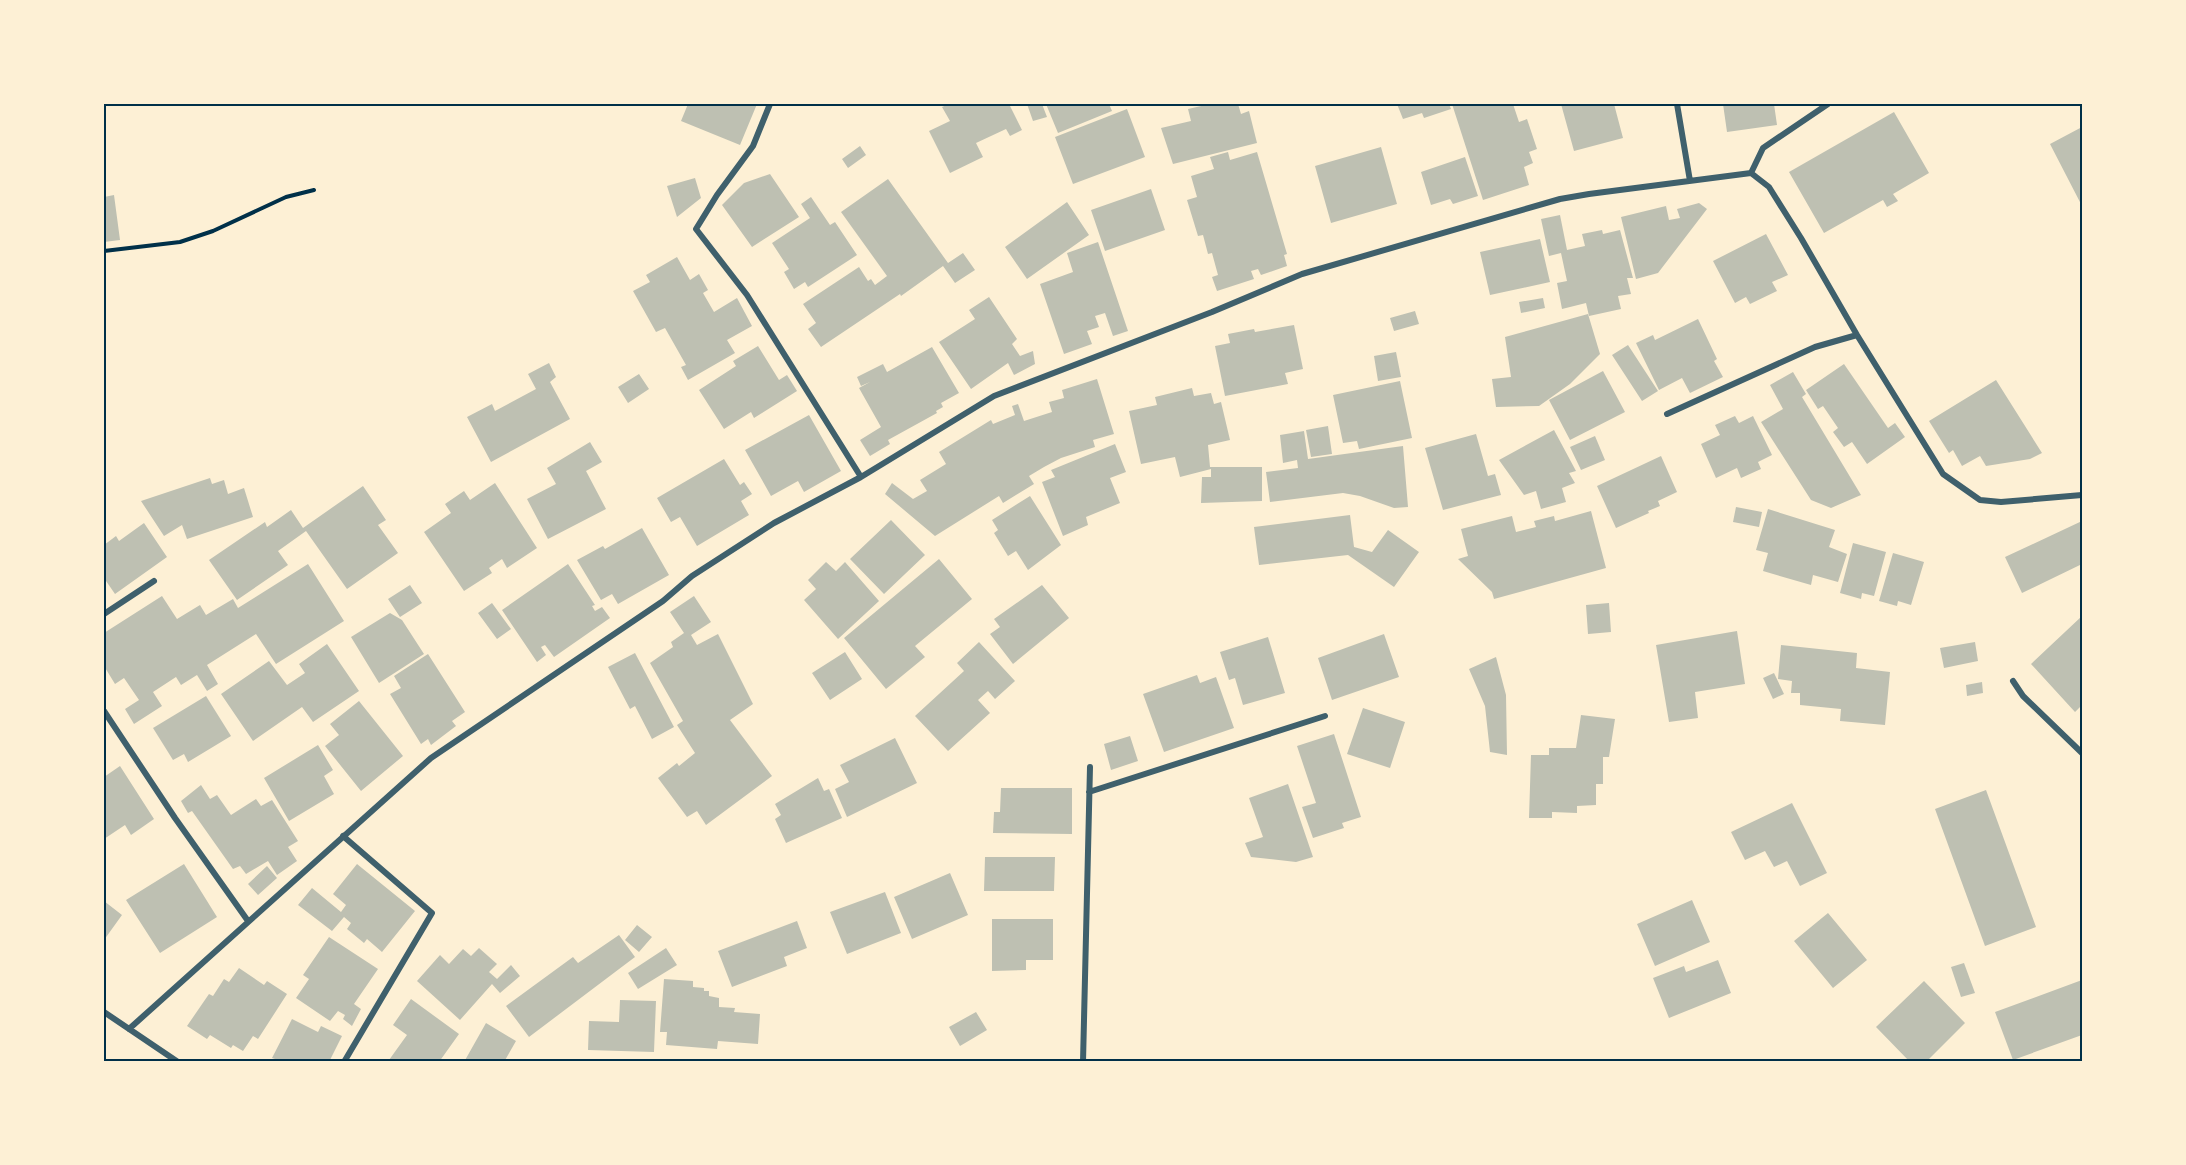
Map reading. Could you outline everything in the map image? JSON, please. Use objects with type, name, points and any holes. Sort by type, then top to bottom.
[{"type":"street","points":[[770,104],[753,146],[717,195],[696,229],[747,295],[861,477]]},
{"type":"street","points":[[1677,104],[1690,181]]},
{"type":"street","points":[[1751,173],[1763,148],[1828,104]]},
{"type":"street","points":[[129,1029],[431,758],[663,601],[692,576],[774,523],[861,477],[994,396],[1212,312],[1302,274],[1560,199],[1751,173],[1769,187],[1802,238],[1857,335],[1944,474],[1980,500],[2001,502],[2082,495]]},
{"type":"street","points":[[1667,414],[1815,346],[1857,335]]},
{"type":"street","points":[[104,614],[154,581]]},
{"type":"street","points":[[2013,681],[2023,696],[2082,753]]},
{"type":"street","points":[[104,711],[175,818],[248,921]]},
{"type":"street","points":[[1089,792],[1325,716]]},
{"type":"street","points":[[1083,1062],[1090,767]]},
{"type":"street","points":[[343,836],[432,913],[344,1062]]},
{"type":"street","points":[[104,1012],[177,1062]]},
{"type":"path","points":[[104,251],[180,242],[213,231],[286,197],[314,190]]},
{"type":"building","points":[[688,104],[757,104],[740,145],[681,121]]},
{"type":"building","points":[[949,104],[1009,104],[1022,130],[1010,136],[1006,129],[976,143],[983,157],[950,173],[929,131],[950,121],[942,107]]},
{"type":"building","points":[[1027,104],[1042,104],[1047,117],[1033,121]]},
{"type":"building","points":[[1046,104],[1109,104],[1112,111],[1058,133]]},
{"type":"building","points":[[1210,104],[1238,104],[1241,114],[1249,111],[1257,143],[1173,164],[1161,128],[1191,121],[1188,109]]},
{"type":"building","points":[[1397,104],[1449,104],[1451,109],[1424,118],[1422,113],[1403,119]]},
{"type":"building","points":[[1452,104],[1513,104],[1519,122],[1527,119],[1537,149],[1529,152],[1533,163],[1524,167],[1529,185],[1483,200]]},
{"type":"building","points":[[1561,104],[1614,104],[1623,138],[1574,151]]},
{"type":"building","points":[[1723,104],[1774,104],[1777,125],[1727,132]]},
{"type":"building","points":[[1127,109],[1145,157],[1073,184],[1055,137]]},
{"type":"building","points":[[1894,112],[1929,173],[1893,194],[1898,201],[1887,207],[1883,200],[1824,233],[1789,172]]},
{"type":"building","points":[[2082,127],[2082,206],[2050,144]]},
{"type":"building","points":[[860,146],[866,155],[848,168],[842,159]]},
{"type":"building","points":[[1381,147],[1397,204],[1331,223],[1315,166]]},
{"type":"building","points":[[1228,152],[1230,160],[1257,152],[1287,254],[1284,255],[1287,266],[1261,275],[1258,269],[1251,271],[1254,279],[1217,291],[1212,277],[1218,275],[1212,253],[1208,254],[1203,235],[1198,236],[1187,200],[1197,197],[1191,176],[1214,169],[1210,157]]},
{"type":"building","points":[[1465,157],[1478,196],[1453,204],[1450,199],[1431,205],[1421,172]]},
{"type":"building","points":[[770,174],[799,217],[752,247],[722,205],[744,183]]},
{"type":"building","points":[[695,178],[701,198],[677,217],[667,186]]},
{"type":"building","points":[[888,179],[948,263],[963,253],[975,270],[955,283],[943,266],[821,347],[808,329],[816,323],[803,304],[859,267],[868,281],[871,279],[875,285],[887,276],[841,212]]},
{"type":"building","points":[[1151,189],[1165,230],[1105,251],[1091,210]]},
{"type":"building","points":[[114,195],[120,240],[104,242],[104,197]]},
{"type":"building","points":[[811,197],[830,225],[835,222],[857,255],[808,287],[805,282],[794,289],[784,272],[789,269],[772,243],[810,218],[801,204]]},
{"type":"building","points":[[1067,202],[1089,235],[1027,279],[1005,247]]},
{"type":"building","points":[[1699,203],[1707,209],[1658,273],[1636,279],[1621,217],[1666,206],[1669,220],[1680,218],[1677,209]]},
{"type":"building","points":[[1560,215],[1567,250],[1585,246],[1582,234],[1602,230],[1603,234],[1620,230],[1633,278],[1627,278],[1631,294],[1618,296],[1621,309],[1589,316],[1586,303],[1562,309],[1557,283],[1567,281],[1561,253],[1549,256],[1541,219]]},
{"type":"building","points":[[1766,234],[1788,275],[1772,282],[1777,291],[1750,304],[1746,297],[1735,303],[1713,261]]},
{"type":"building","points":[[1540,239],[1550,282],[1490,295],[1480,252]]},
{"type":"building","points":[[1098,242],[1128,331],[1113,336],[1105,313],[1095,316],[1099,327],[1087,331],[1092,344],[1064,354],[1040,284],[1073,272],[1067,253]]},
{"type":"building","points":[[677,257],[690,280],[699,274],[708,290],[703,293],[714,312],[737,298],[752,326],[727,340],[735,353],[688,380],[681,367],[686,365],[665,328],[656,332],[633,291],[650,282],[646,275]]},
{"type":"building","points":[[989,297],[1017,339],[1012,344],[1020,356],[1033,351],[1035,364],[1014,375],[1008,363],[971,389],[939,342],[975,319],[969,310]]},
{"type":"building","points":[[1543,298],[1545,308],[1521,313],[1519,302]]},
{"type":"building","points":[[1415,311],[1419,324],[1394,331],[1390,318]]},
{"type":"building","points":[[1588,314],[1600,354],[1570,384],[1539,406],[1496,407],[1492,379],[1511,377],[1505,337]]},
{"type":"building","points":[[1698,319],[1717,359],[1714,361],[1723,377],[1690,393],[1682,378],[1659,390],[1636,343],[1653,335],[1655,340]]},
{"type":"building","points":[[1294,325],[1303,369],[1285,373],[1288,384],[1225,396],[1215,346],[1230,343],[1228,334]]},
{"type":"building","points":[[1628,345],[1658,391],[1642,401],[1612,355]]},
{"type":"building","points":[[758,346],[779,380],[787,375],[797,391],[754,418],[751,412],[724,429],[699,390],[736,366],[733,361]]},
{"type":"building","points":[[932,347],[959,393],[941,403],[943,407],[936,411],[937,413],[888,440],[890,444],[870,456],[860,440],[881,427],[859,388],[870,382],[861,386],[857,377],[883,364],[887,372]]},
{"type":"building","points":[[1396,352],[1401,377],[1378,381],[1374,356]]},
{"type":"building","points":[[549,363],[556,377],[550,382],[570,419],[491,462],[467,417],[492,404],[495,411],[536,389],[528,374]]},
{"type":"building","points":[[1844,364],[1888,428],[1895,423],[1905,437],[1867,464],[1852,442],[1844,447],[1833,432],[1838,428],[1823,406],[1818,409],[1806,390]]},
{"type":"building","points":[[1603,371],[1625,412],[1570,440],[1549,400]]},
{"type":"building","points":[[1793,372],[1806,394],[1802,397],[1861,495],[1831,508],[1811,500],[1761,422],[1783,409],[1770,385]]},
{"type":"building","points":[[639,374],[649,389],[628,403],[618,387]]},
{"type":"building","points":[[1097,379],[1114,434],[1093,440],[1095,447],[1061,458],[1029,476],[1034,484],[1003,503],[999,496],[935,536],[885,494],[892,483],[913,499],[927,491],[920,480],[946,464],[939,452],[991,420],[993,424],[1015,415],[1012,406],[1018,404],[1024,421],[1052,412],[1049,402],[1064,398],[1062,390]]},
{"type":"building","points":[[1996,380],[2042,453],[2030,459],[1986,466],[1980,456],[1962,466],[1953,450],[1949,453],[1929,421]]},
{"type":"building","points":[[1400,381],[1412,438],[1359,449],[1357,441],[1343,443],[1333,395]]},
{"type":"building","points":[[1192,388],[1194,396],[1211,393],[1214,404],[1221,402],[1230,440],[1208,445],[1210,467],[1262,467],[1262,501],[1201,503],[1202,477],[1211,477],[1211,469],[1180,477],[1175,457],[1141,464],[1129,411],[1157,405],[1155,397]]},
{"type":"building","points":[[809,415],[841,471],[804,492],[798,481],[771,496],[745,450]]},
{"type":"building","points":[[1735,416],[1739,423],[1753,416],[1772,455],[1758,462],[1761,469],[1741,478],[1737,468],[1716,478],[1701,444],[1720,435],[1715,425]]},
{"type":"building","points":[[1328,426],[1332,454],[1311,457],[1306,430]]},
{"type":"building","points":[[1554,430],[1576,471],[1569,473],[1575,483],[1562,488],[1566,502],[1541,509],[1536,491],[1524,495],[1499,460]]},
{"type":"building","points":[[1304,431],[1308,459],[1403,446],[1408,507],[1394,508],[1360,496],[1343,493],[1270,502],[1266,472],[1298,468],[1297,460],[1283,463],[1280,435]]},
{"type":"building","points":[[1476,434],[1488,476],[1495,474],[1501,495],[1443,510],[1425,448]]},
{"type":"building","points":[[1595,436],[1605,460],[1581,470],[1570,447]]},
{"type":"building","points":[[590,442],[602,462],[586,471],[606,509],[548,539],[527,499],[556,484],[547,468]]},
{"type":"building","points":[[1115,444],[1126,472],[1110,478],[1120,503],[1086,517],[1088,525],[1063,536],[1042,482],[1055,477],[1051,470]]},
{"type":"building","points":[[1661,456],[1677,492],[1658,501],[1660,506],[1648,511],[1649,513],[1616,528],[1597,486]]},
{"type":"building","points":[[724,459],[740,485],[744,482],[752,494],[741,501],[749,515],[697,546],[680,517],[671,522],[657,498]]},
{"type":"building","points":[[210,478],[212,484],[224,480],[228,494],[244,488],[253,517],[187,539],[182,525],[164,536],[141,501]]},
{"type":"building","points":[[495,483],[537,548],[507,568],[502,559],[489,568],[492,573],[464,591],[424,532],[451,513],[445,504],[464,491],[470,500]]},
{"type":"building","points":[[363,486],[386,520],[378,525],[398,553],[347,589],[306,531],[278,551],[288,565],[237,600],[209,560],[265,522],[267,527],[291,510],[303,528]]},
{"type":"building","points":[[1030,496],[1061,545],[1028,570],[1016,551],[1008,556],[994,533],[998,530],[992,520]]},
{"type":"building","points":[[1736,507],[1762,512],[1759,527],[1733,522]]},
{"type":"building","points":[[1768,509],[1835,530],[1829,547],[1847,554],[1838,582],[1813,575],[1811,585],[1763,571],[1768,553],[1756,550]]},
{"type":"building","points":[[1591,511],[1606,568],[1494,599],[1492,592],[1458,559],[1468,556],[1461,529],[1512,516],[1516,532],[1536,527],[1534,521],[1554,516],[1555,521]]},
{"type":"building","points":[[1350,515],[1354,547],[1372,552],[1388,530],[1419,552],[1394,587],[1348,555],[1259,565],[1254,527]]},
{"type":"building","points":[[891,520],[925,555],[884,594],[850,559]]},
{"type":"building","points":[[2082,521],[2082,564],[2022,593],[2005,557]]},
{"type":"building","points":[[144,523],[167,557],[115,594],[104,578],[104,545],[116,536],[119,541]]},
{"type":"building","points":[[642,528],[669,575],[618,604],[612,594],[601,600],[577,560],[603,546],[605,549]]},
{"type":"building","points":[[1853,543],[1886,552],[1874,596],[1862,593],[1861,599],[1840,593]]},
{"type":"building","points":[[1893,553],[1924,562],[1911,605],[1898,601],[1897,606],[1879,601]]},
{"type":"building","points":[[939,559],[972,599],[915,646],[925,657],[886,689],[844,638]]},
{"type":"building","points":[[826,562],[836,571],[845,562],[879,601],[838,639],[804,600],[816,589],[808,580]]},
{"type":"building","points":[[308,564],[344,621],[276,664],[256,634],[207,665],[218,684],[207,691],[197,675],[181,685],[176,677],[153,692],[162,706],[134,724],[125,709],[139,700],[124,678],[115,684],[104,666],[104,633],[162,596],[177,619],[200,605],[206,615],[233,599],[238,608]]},
{"type":"building","points":[[568,564],[595,605],[592,606],[595,611],[602,607],[610,618],[554,657],[545,645],[541,647],[546,655],[537,662],[502,610]]},
{"type":"building","points":[[410,585],[422,603],[400,617],[388,599]]},
{"type":"building","points":[[1042,585],[1069,618],[1013,664],[990,634],[1000,627],[994,619]]},
{"type":"building","points":[[694,596],[711,622],[691,635],[697,645],[718,634],[753,704],[730,720],[772,776],[706,825],[697,811],[687,817],[658,778],[677,763],[679,766],[695,753],[677,725],[683,721],[650,663],[673,647],[671,642],[684,633],[670,612]]},
{"type":"building","points":[[492,603],[511,629],[497,639],[478,613]]},
{"type":"building","points":[[1609,603],[1611,632],[1588,634],[1586,605]]},
{"type":"building","points":[[390,613],[402,620],[424,654],[379,683],[351,637]]},
{"type":"building","points":[[2082,616],[2082,705],[2075,712],[2031,664]]},
{"type":"building","points":[[1737,631],[1745,684],[1695,692],[1698,718],[1669,722],[1656,645]]},
{"type":"building","points":[[1384,634],[1399,677],[1332,700],[1318,658]]},
{"type":"building","points":[[1268,637],[1285,693],[1243,705],[1235,678],[1229,680],[1220,652]]},
{"type":"building","points":[[979,642],[1015,681],[995,699],[988,691],[978,700],[990,713],[948,751],[915,716],[964,671],[957,663]]},
{"type":"building","points":[[1975,642],[1978,661],[1944,668],[1940,648]]},
{"type":"building","points":[[327,644],[359,691],[313,722],[302,707],[253,741],[221,694],[269,661],[287,685],[305,673],[299,664]]},
{"type":"building","points":[[1781,645],[1857,653],[1856,668],[1890,672],[1885,725],[1840,721],[1841,709],[1800,705],[1800,693],[1791,693],[1792,681],[1778,679]]},
{"type":"building","points":[[845,652],[862,679],[830,700],[812,673]]},
{"type":"building","points":[[635,653],[674,727],[652,739],[635,706],[630,709],[608,667]]},
{"type":"building","points":[[428,654],[465,712],[452,721],[456,726],[431,745],[428,739],[421,744],[390,694],[401,688],[394,676]]},
{"type":"building","points":[[1496,657],[1506,695],[1507,755],[1490,752],[1485,706],[1469,669]]},
{"type":"building","points":[[1774,673],[1784,694],[1773,699],[1763,678]]},
{"type":"building","points":[[1197,675],[1200,683],[1216,677],[1234,728],[1164,752],[1143,694]]},
{"type":"building","points":[[1982,682],[1983,693],[1967,696],[1966,685]]},
{"type":"building","points":[[206,696],[231,736],[188,762],[184,754],[173,760],[153,728]]},
{"type":"building","points":[[359,701],[403,756],[361,791],[325,746],[339,735],[330,724]]},
{"type":"building","points":[[1363,708],[1405,722],[1390,768],[1347,754]]},
{"type":"building","points":[[1581,715],[1615,719],[1609,757],[1603,757],[1603,784],[1596,784],[1596,805],[1577,806],[1577,813],[1552,812],[1552,818],[1529,818],[1531,755],[1549,755],[1549,748],[1576,748]]},
{"type":"building","points":[[1334,734],[1361,817],[1342,823],[1344,828],[1313,838],[1302,807],[1316,803],[1297,746]]},
{"type":"building","points":[[1130,736],[1138,761],[1111,770],[1104,744]]},
{"type":"building","points":[[895,738],[917,783],[847,817],[835,789],[849,782],[840,765]]},
{"type":"building","points":[[318,745],[333,770],[324,776],[334,794],[289,821],[264,778]]},
{"type":"building","points":[[120,766],[154,819],[131,835],[125,825],[104,839],[104,777]]},
{"type":"building","points":[[818,778],[824,791],[829,789],[842,818],[786,843],[775,819],[781,815],[775,804]]},
{"type":"building","points":[[1288,784],[1313,857],[1296,862],[1251,857],[1245,843],[1263,837],[1249,798]]},
{"type":"building","points":[[201,785],[210,799],[217,795],[231,815],[256,799],[261,806],[272,800],[298,841],[288,847],[297,861],[277,875],[268,861],[246,874],[240,866],[233,869],[192,811],[188,813],[181,801]]},
{"type":"building","points":[[1001,788],[1072,788],[1072,834],[993,833],[994,812],[1000,812]]},
{"type":"building","points":[[1986,790],[2036,927],[1985,946],[1935,809]]},
{"type":"building","points":[[1792,803],[1827,873],[1800,886],[1787,861],[1774,867],[1765,851],[1745,860],[1731,832]]},
{"type":"building","points":[[985,857],[1055,857],[1054,891],[984,891]]},
{"type":"building","points":[[184,864],[217,917],[160,953],[126,900]]},
{"type":"building","points":[[357,864],[415,911],[382,952],[367,939],[364,943],[347,929],[351,923],[344,917],[332,931],[298,905],[312,888],[341,912],[346,905],[333,894]]},
{"type":"building","points":[[267,866],[277,878],[258,895],[248,884]]},
{"type":"building","points":[[950,873],[968,915],[912,939],[894,897]]},
{"type":"building","points":[[885,892],[901,933],[847,954],[830,912]]},
{"type":"building","points":[[1692,900],[1710,942],[1655,966],[1637,924]]},
{"type":"building","points":[[104,901],[122,915],[104,940]]},
{"type":"building","points":[[1828,913],[1867,960],[1833,988],[1794,941]]},
{"type":"building","points":[[992,919],[1053,919],[1053,960],[1026,960],[1026,970],[992,971]]},
{"type":"building","points":[[797,921],[807,948],[784,957],[787,966],[732,987],[718,951]]},
{"type":"building","points":[[637,925],[652,937],[639,952],[625,940]]},
{"type":"building","points":[[619,935],[635,957],[529,1037],[506,1006],[573,957],[578,963]]},
{"type":"building","points":[[329,937],[378,969],[354,1004],[361,1009],[352,1026],[343,1019],[345,1015],[338,1011],[330,1021],[296,998],[309,979],[303,975]]},
{"type":"building","points":[[479,948],[497,964],[489,972],[497,979],[511,965],[520,976],[500,993],[492,984],[460,1020],[417,981],[440,955],[449,964],[463,949],[471,956]]},
{"type":"building","points":[[666,948],[677,965],[638,989],[628,973]]},
{"type":"building","points":[[1718,960],[1731,993],[1669,1018],[1653,978],[1684,966],[1686,972]]},
{"type":"building","points":[[1964,963],[1975,993],[1961,997],[1951,967]]},
{"type":"building","points":[[239,968],[264,985],[267,981],[287,994],[258,1039],[253,1036],[243,1051],[233,1045],[231,1048],[210,1035],[207,1039],[187,1026],[209,994],[213,996],[224,979],[229,982]]},
{"type":"building","points":[[664,979],[693,981],[693,987],[704,988],[704,991],[709,991],[709,996],[719,998],[719,1007],[735,1008],[734,1012],[760,1014],[758,1044],[718,1041],[717,1049],[666,1045],[667,1032],[660,1032]]},
{"type":"building","points":[[2082,980],[2082,1035],[2013,1060],[1995,1012]]},
{"type":"building","points":[[1924,981],[1965,1023],[1926,1062],[1910,1062],[1876,1027]]},
{"type":"building","points":[[411,999],[459,1034],[439,1062],[389,1060],[407,1035],[393,1025]]},
{"type":"building","points":[[620,1000],[656,1001],[654,1052],[588,1050],[589,1021],[619,1022]]},
{"type":"building","points":[[976,1012],[987,1030],[960,1046],[949,1027]]},
{"type":"building","points":[[292,1019],[318,1032],[321,1026],[342,1036],[329,1062],[274,1062],[275,1059],[272,1058]]},
{"type":"building","points":[[486,1023],[516,1041],[504,1062],[464,1062]]}]
